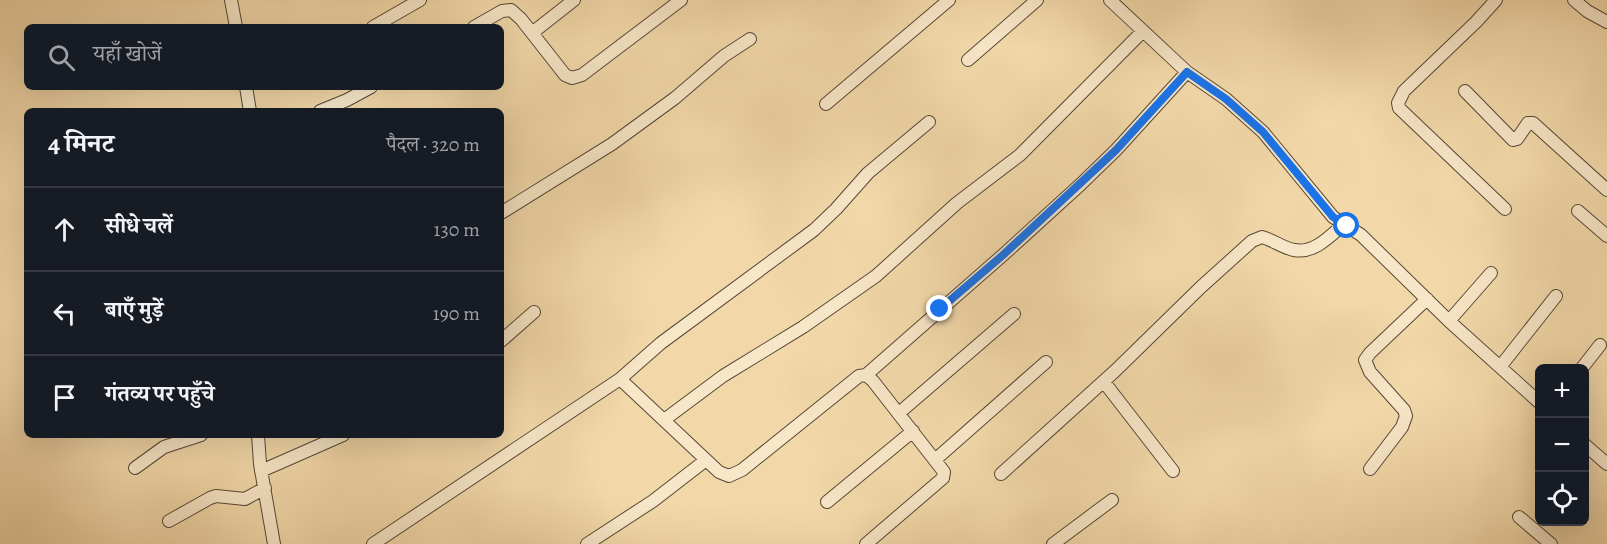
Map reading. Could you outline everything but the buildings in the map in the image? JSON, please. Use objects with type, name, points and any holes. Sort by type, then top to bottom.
[{"type":"street","points":[[378,24],[420,0]]},
{"type":"street","points":[[532,33],[574,0]]},
{"type":"street","points":[[480,24],[507,9],[515,12],[565,75],[569,78],[576,78],[681,0]]},
{"type":"street","points":[[826,104],[949,0]]},
{"type":"street","points":[[968,60],[1037,0]]},
{"type":"street","points":[[1110,0],[1187,72],[1226,99],[1263,132],[1333,217],[1361,235],[1449,321],[1535,399]]},
{"type":"street","points":[[1496,0],[1404,91],[1398,103],[1399,108],[1505,209]]},
{"type":"street","points":[[1574,0],[1587,11],[1607,22]]},
{"type":"street","points":[[234,1],[236,24]]},
{"type":"street","points":[[664,420],[723,375],[803,327],[876,276],[957,204],[1020,155],[1142,32]]},
{"type":"street","points":[[504,211],[612,144],[750,39]]},
{"type":"street","points":[[620,379],[724,475],[734,474],[752,463],[859,376],[866,375],[1003,255],[1116,150],[1187,72]]},
{"type":"street","points":[[246,90],[250,108]]},
{"type":"street","points":[[327,108],[365,90]]},
{"type":"street","points":[[1465,91],[1514,140],[1518,138],[1528,123],[1533,123],[1607,190]]},
{"type":"street","points":[[373,544],[620,379],[669,338],[814,230],[868,173],[929,122]]},
{"type":"street","points":[[1578,211],[1607,236]]},
{"type":"street","points":[[1001,474],[1104,382],[1201,287],[1252,241],[1262,237],[1293,250],[1307,250],[1322,242],[1344,224]]},
{"type":"street","points":[[1449,321],[1491,273]]},
{"type":"street","points":[[1500,367],[1556,296]]},
{"type":"street","points":[[1370,469],[1402,427],[1406,416],[1404,410],[1370,372],[1365,360],[1427,299]]},
{"type":"street","points":[[504,338],[534,312]]},
{"type":"street","points":[[899,413],[1014,314]]},
{"type":"street","points":[[1586,364],[1600,345]]},
{"type":"street","points":[[936,459],[1046,362]]},
{"type":"street","points":[[866,375],[943,468],[943,478],[866,544]]},
{"type":"street","points":[[1104,382],[1173,471]]},
{"type":"street","points":[[827,502],[913,431]]},
{"type":"street","points":[[135,468],[164,447],[192,438]]},
{"type":"street","points":[[258,438],[261,471],[274,544]]},
{"type":"street","points":[[261,471],[336,438]]},
{"type":"street","points":[[1589,448],[1607,464]]},
{"type":"street","points":[[587,544],[653,501],[706,460]]},
{"type":"street","points":[[169,522],[210,498],[216,496],[245,499],[265,488]]},
{"type":"street","points":[[1053,544],[1112,500]]},
{"type":"street","points":[[1519,517],[1551,544]]},
{"type":"route","points":[[940,309],[1003,255],[1116,150],[1187,72],[1226,99],[1263,132],[1333,217],[1347,226]]}]
